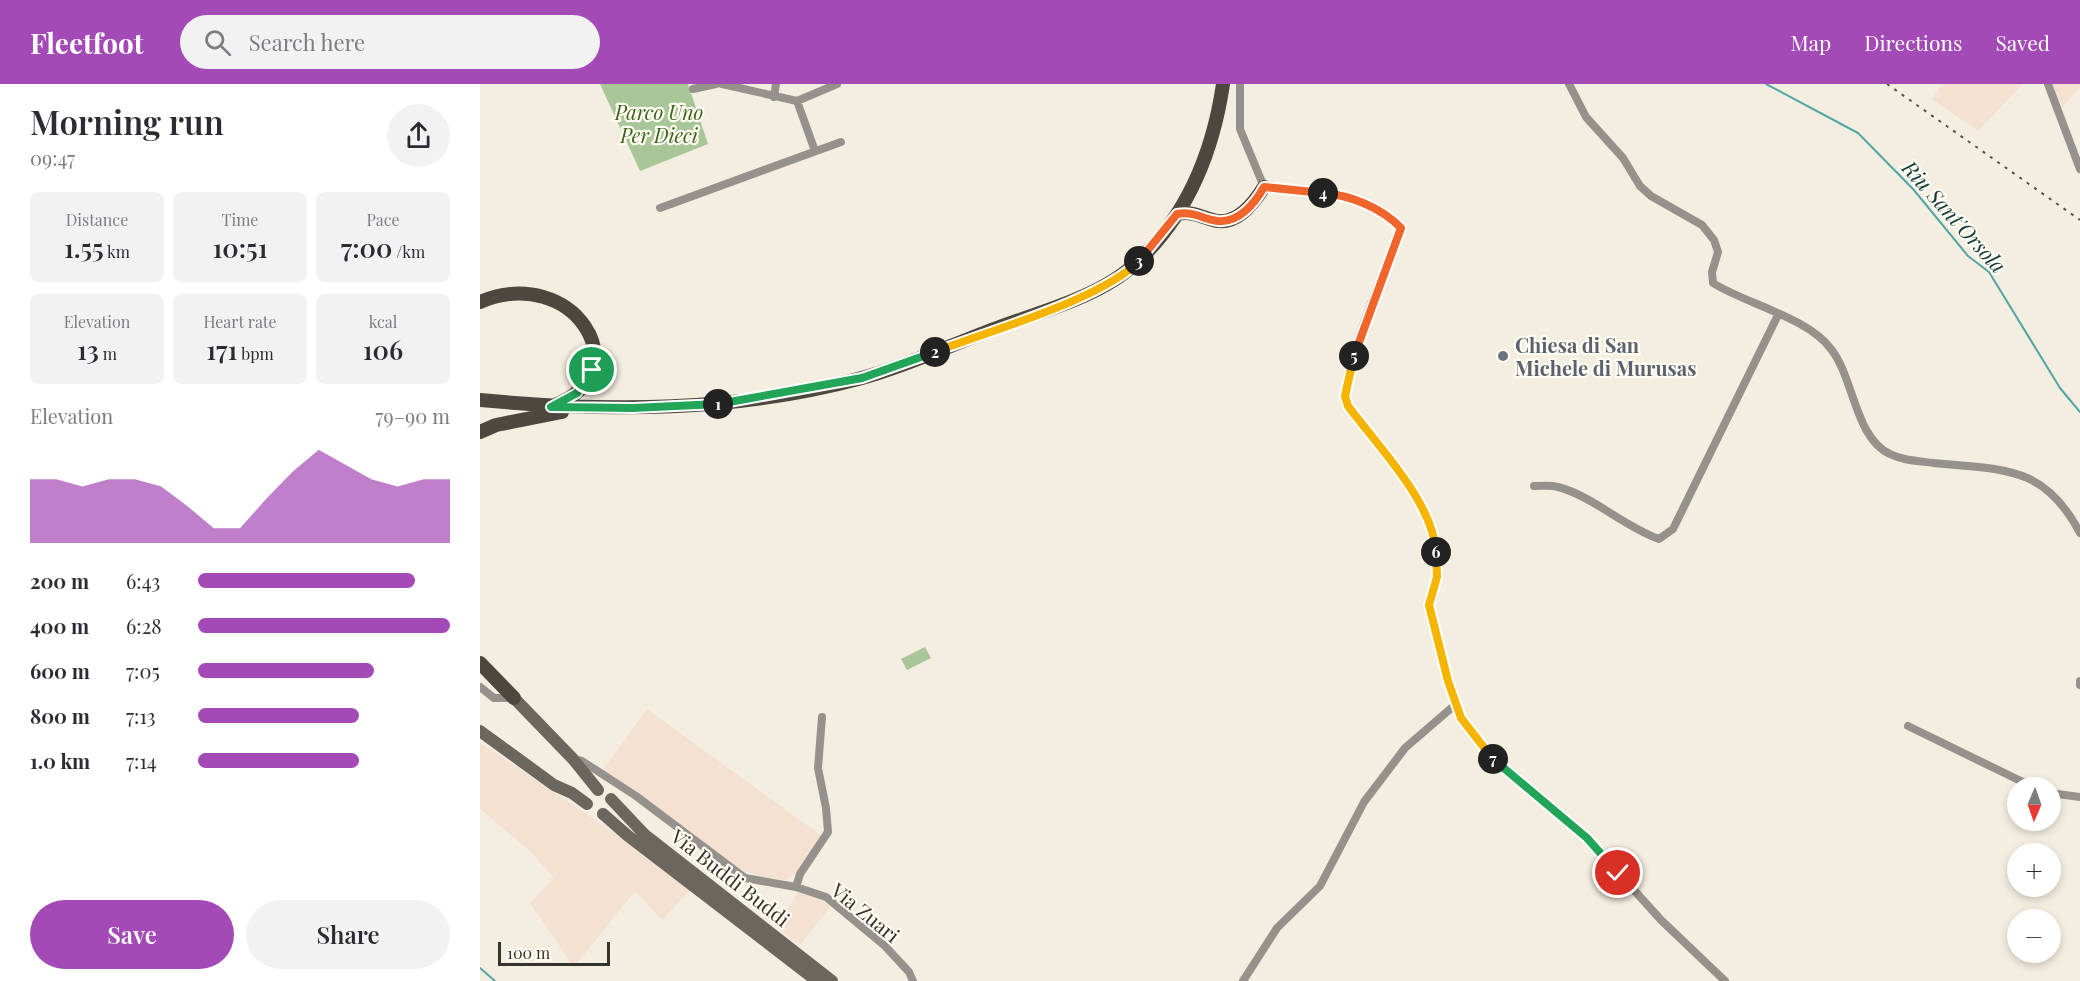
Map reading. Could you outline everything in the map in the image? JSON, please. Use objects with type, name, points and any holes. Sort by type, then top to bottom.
[{"type":"main road","points":[[480,400],[578,408],[725,404],[862,378],[1068,302],[1115,279],[1136,264],[1177,214],[1200,175],[1217,125],[1223,84]]},
{"type":"main road","points":[[1177,214],[1189,212],[1218,221],[1240,214],[1251,207],[1264,187]]},
{"type":"main road","points":[[1190,194],[1193,204],[1204,216]]},
{"type":"main road","points":[[480,302],[505,295],[537,294],[566,306],[584,326],[594,348],[592,370],[577,393],[551,407]]},
{"type":"main road","points":[[480,432],[496,425],[578,408]]},
{"type":"main road","points":[[480,663],[573,759],[598,790],[606,793],[610,800],[610,807],[603,814],[592,813],[587,804],[572,793],[554,784],[480,731]]},
{"type":"main road","points":[[587,804],[588,796],[598,790]]},
{"type":"main road","name":"Via Buddi Buddi","points":[[610,800],[644,834],[832,981]]},
{"type":"main road","name":"Via Buddi Buddi","points":[[603,814],[817,981]]},
{"type":"street","points":[[693,89],[716,84]]},
{"type":"street","points":[[722,84],[796,100],[837,84]]},
{"type":"street","points":[[774,97],[776,84]]},
{"type":"street","points":[[1240,84],[1240,129],[1264,187],[1342,194],[1390,217],[1401,228],[1351,362],[1345,396],[1348,406],[1405,482],[1427,517],[1435,537],[1437,577],[1429,605],[1461,718],[1497,764],[1587,838],[1661,920],[1725,981]]},
{"type":"street","points":[[1569,84],[1586,117],[1623,158],[1640,186],[1651,196],[1702,225],[1714,240],[1718,252],[1712,272],[1713,283],[1803,327],[1830,347],[1843,367],[1864,429],[1887,453],[1905,460],[1991,467],[2022,474],[2040,484],[2064,505],[2080,533]]},
{"type":"street","points":[[2048,84],[2080,169]]},
{"type":"street","points":[[796,100],[815,151]]},
{"type":"street","points":[[660,208],[841,142]]},
{"type":"street","points":[[1534,486],[1556,486],[1569,491],[1639,531],[1659,539],[1673,529],[1778,315]]},
{"type":"street","points":[[480,687],[494,698],[514,698]]},
{"type":"street","points":[[1244,981],[1277,928],[1320,886],[1369,795],[1406,748],[1456,704]]},
{"type":"street","points":[[796,887],[800,874],[828,832],[818,768],[822,717]]},
{"type":"street","points":[[1908,726],[2012,777]]},
{"type":"street","name":"Via Zuari","points":[[573,759],[582,761],[636,796],[745,878],[796,887],[826,897],[885,946],[909,972],[913,981]]},
{"type":"street","points":[[2061,794],[2080,797]]},
{"type":"shaded area","points":[[1942,84],[2023,84],[1978,131],[1932,99]]},
{"type":"shaded area","points":[[2052,84],[2080,84],[2080,87],[2062,108]]},
{"type":"shaded area","points":[[647,709],[822,836],[800,870],[786,880],[767,878],[735,868],[603,770]]},
{"type":"shaded area","points":[[480,743],[694,886],[662,920],[635,891],[574,967],[530,903],[554,878],[529,850],[480,809]]},
{"type":"shaded area","points":[[800,889],[831,906],[800,945],[776,927]]},
{"type":"green space","name":"Parco Uno Per Dieci","points":[[600,84],[688,84],[708,144],[640,171]]},
{"type":"green space","points":[[925,647],[931,658],[907,670],[901,659]]},
{"type":"waterway","name":"Riu Sant'Orsola","points":[[1766,84],[1858,133],[1913,189],[1968,256],[1989,272],[2060,388],[2080,412]]},
{"type":"waterway","points":[[480,968],[495,981]]},
{"type":"railway","points":[[1887,84],[2080,220]]},
{"type":"place","name":"Chiesa di San Michele di Murusas","points":[[1503,356]]},
{"type":"route","points":[[592,370],[588,380],[577,393],[568,400],[551,407],[633,408],[725,404],[842,382],[899,366],[1068,302],[1115,279],[1136,264],[1177,214],[1189,212],[1213,220],[1227,220],[1251,207],[1264,187],[1342,194],[1390,217],[1401,228],[1351,362],[1345,396],[1348,406],[1405,482],[1427,517],[1435,537],[1437,577],[1429,605],[1448,681],[1461,718],[1497,764],[1587,838],[1618,873]]}]
